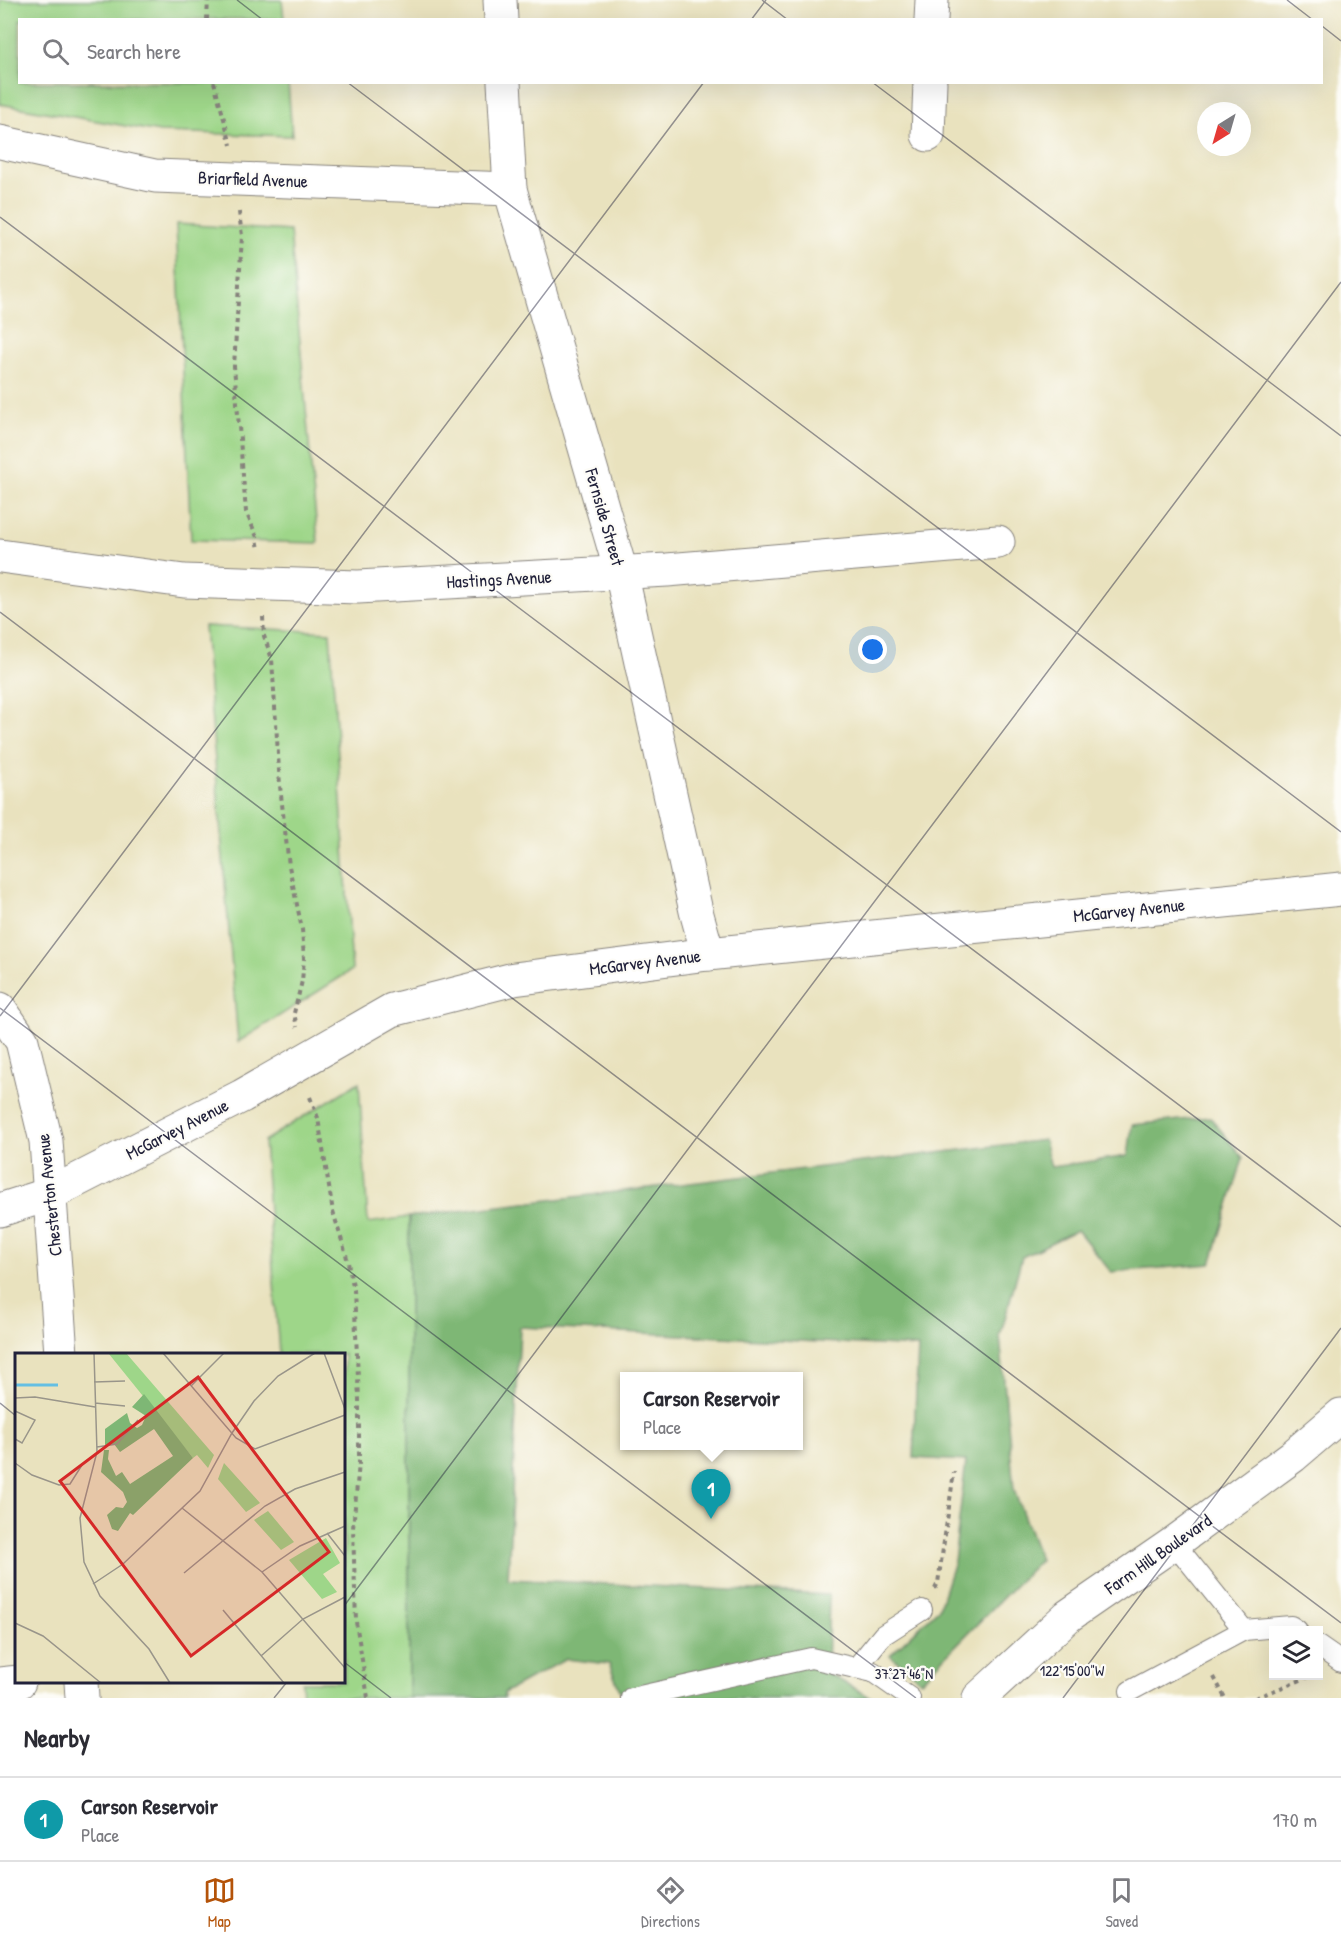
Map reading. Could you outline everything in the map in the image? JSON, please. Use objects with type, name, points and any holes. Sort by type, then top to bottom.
[{"type":"street","points":[[500,0],[501,18]]},
{"type":"street","points":[[931,18],[932,0]]},
{"type":"street","name":"Fernside Street","points":[[504,84],[510,189],[621,572],[708,954]]},
{"type":"street","points":[[928,135],[930,84]]},
{"type":"street","name":"Briarfield Avenue","points":[[0,142],[155,176],[510,189]]},
{"type":"street","name":"Hastings Avenue","points":[[0,556],[184,581],[358,586],[621,572],[998,542]]},
{"type":"street","name":"McGarvey Avenue","points":[[0,1210],[50,1194],[242,1096],[392,1010],[514,979],[708,954],[1341,889]]},
{"type":"street","name":"Chesterton Avenue","points":[[0,1009],[22,1041],[46,1140],[61,1353]]},
{"type":"street","name":"Farm Hill Boulevard","points":[[979,1698],[1068,1616],[1174,1543],[1293,1456],[1341,1415]]},
{"type":"street","points":[[0,1684],[15,1682]]},
{"type":"street","points":[[81,1683],[82,1698]]},
{"type":"lane","points":[[1174,1543],[1244,1630]]},
{"type":"lane","points":[[856,1668],[883,1635],[922,1610]]},
{"type":"lane","points":[[1130,1691],[1244,1630],[1269,1628]]},
{"type":"lane","points":[[1323,1649],[1341,1662]]},
{"type":"lane","points":[[631,1698],[811,1658],[873,1672],[910,1698]]},
{"type":"path","points":[[207,18],[208,0]]},
{"type":"path","points":[[215,84],[231,143],[242,236],[234,366],[246,512],[257,537],[263,584],[264,636],[272,659],[287,855],[302,929],[303,970],[294,1013],[309,1092],[318,1118],[333,1212],[354,1290],[358,1339],[359,1442],[353,1528],[356,1622],[368,1698]]},
{"type":"path","points":[[922,1610],[938,1582],[954,1472]]},
{"type":"path","points":[[1255,1698],[1301,1680]]},
{"type":"green space","points":[[0,0],[282,0],[284,18],[18,18],[18,84],[288,84],[292,136],[160,132],[0,104]]},
{"type":"green space","points":[[176,224],[290,231],[318,543],[191,540]]},
{"type":"green space","points":[[204,626],[330,632],[352,970],[238,1042]]},
{"type":"green space","points":[[359,1082],[368,1223],[409,1217],[409,1698],[303,1698],[302,1683],[345,1683],[345,1353],[279,1353],[264,1141]]},
{"type":"green space","points":[[1210,1117],[1243,1158],[1211,1264],[1111,1272],[1077,1230],[1022,1257],[1000,1336],[1014,1490],[1040,1560],[921,1681],[890,1655],[939,1608],[954,1561],[966,1461],[913,1458],[918,1347],[520,1327],[508,1579],[829,1595],[827,1673],[872,1698],[623,1698],[609,1664],[566,1659],[504,1693],[504,1698],[409,1698],[409,1217],[1044,1140],[1051,1167],[1128,1156],[1132,1125]]},
{"type":"place","name":"Carson Reservoir","points":[[711,1519]]}]
